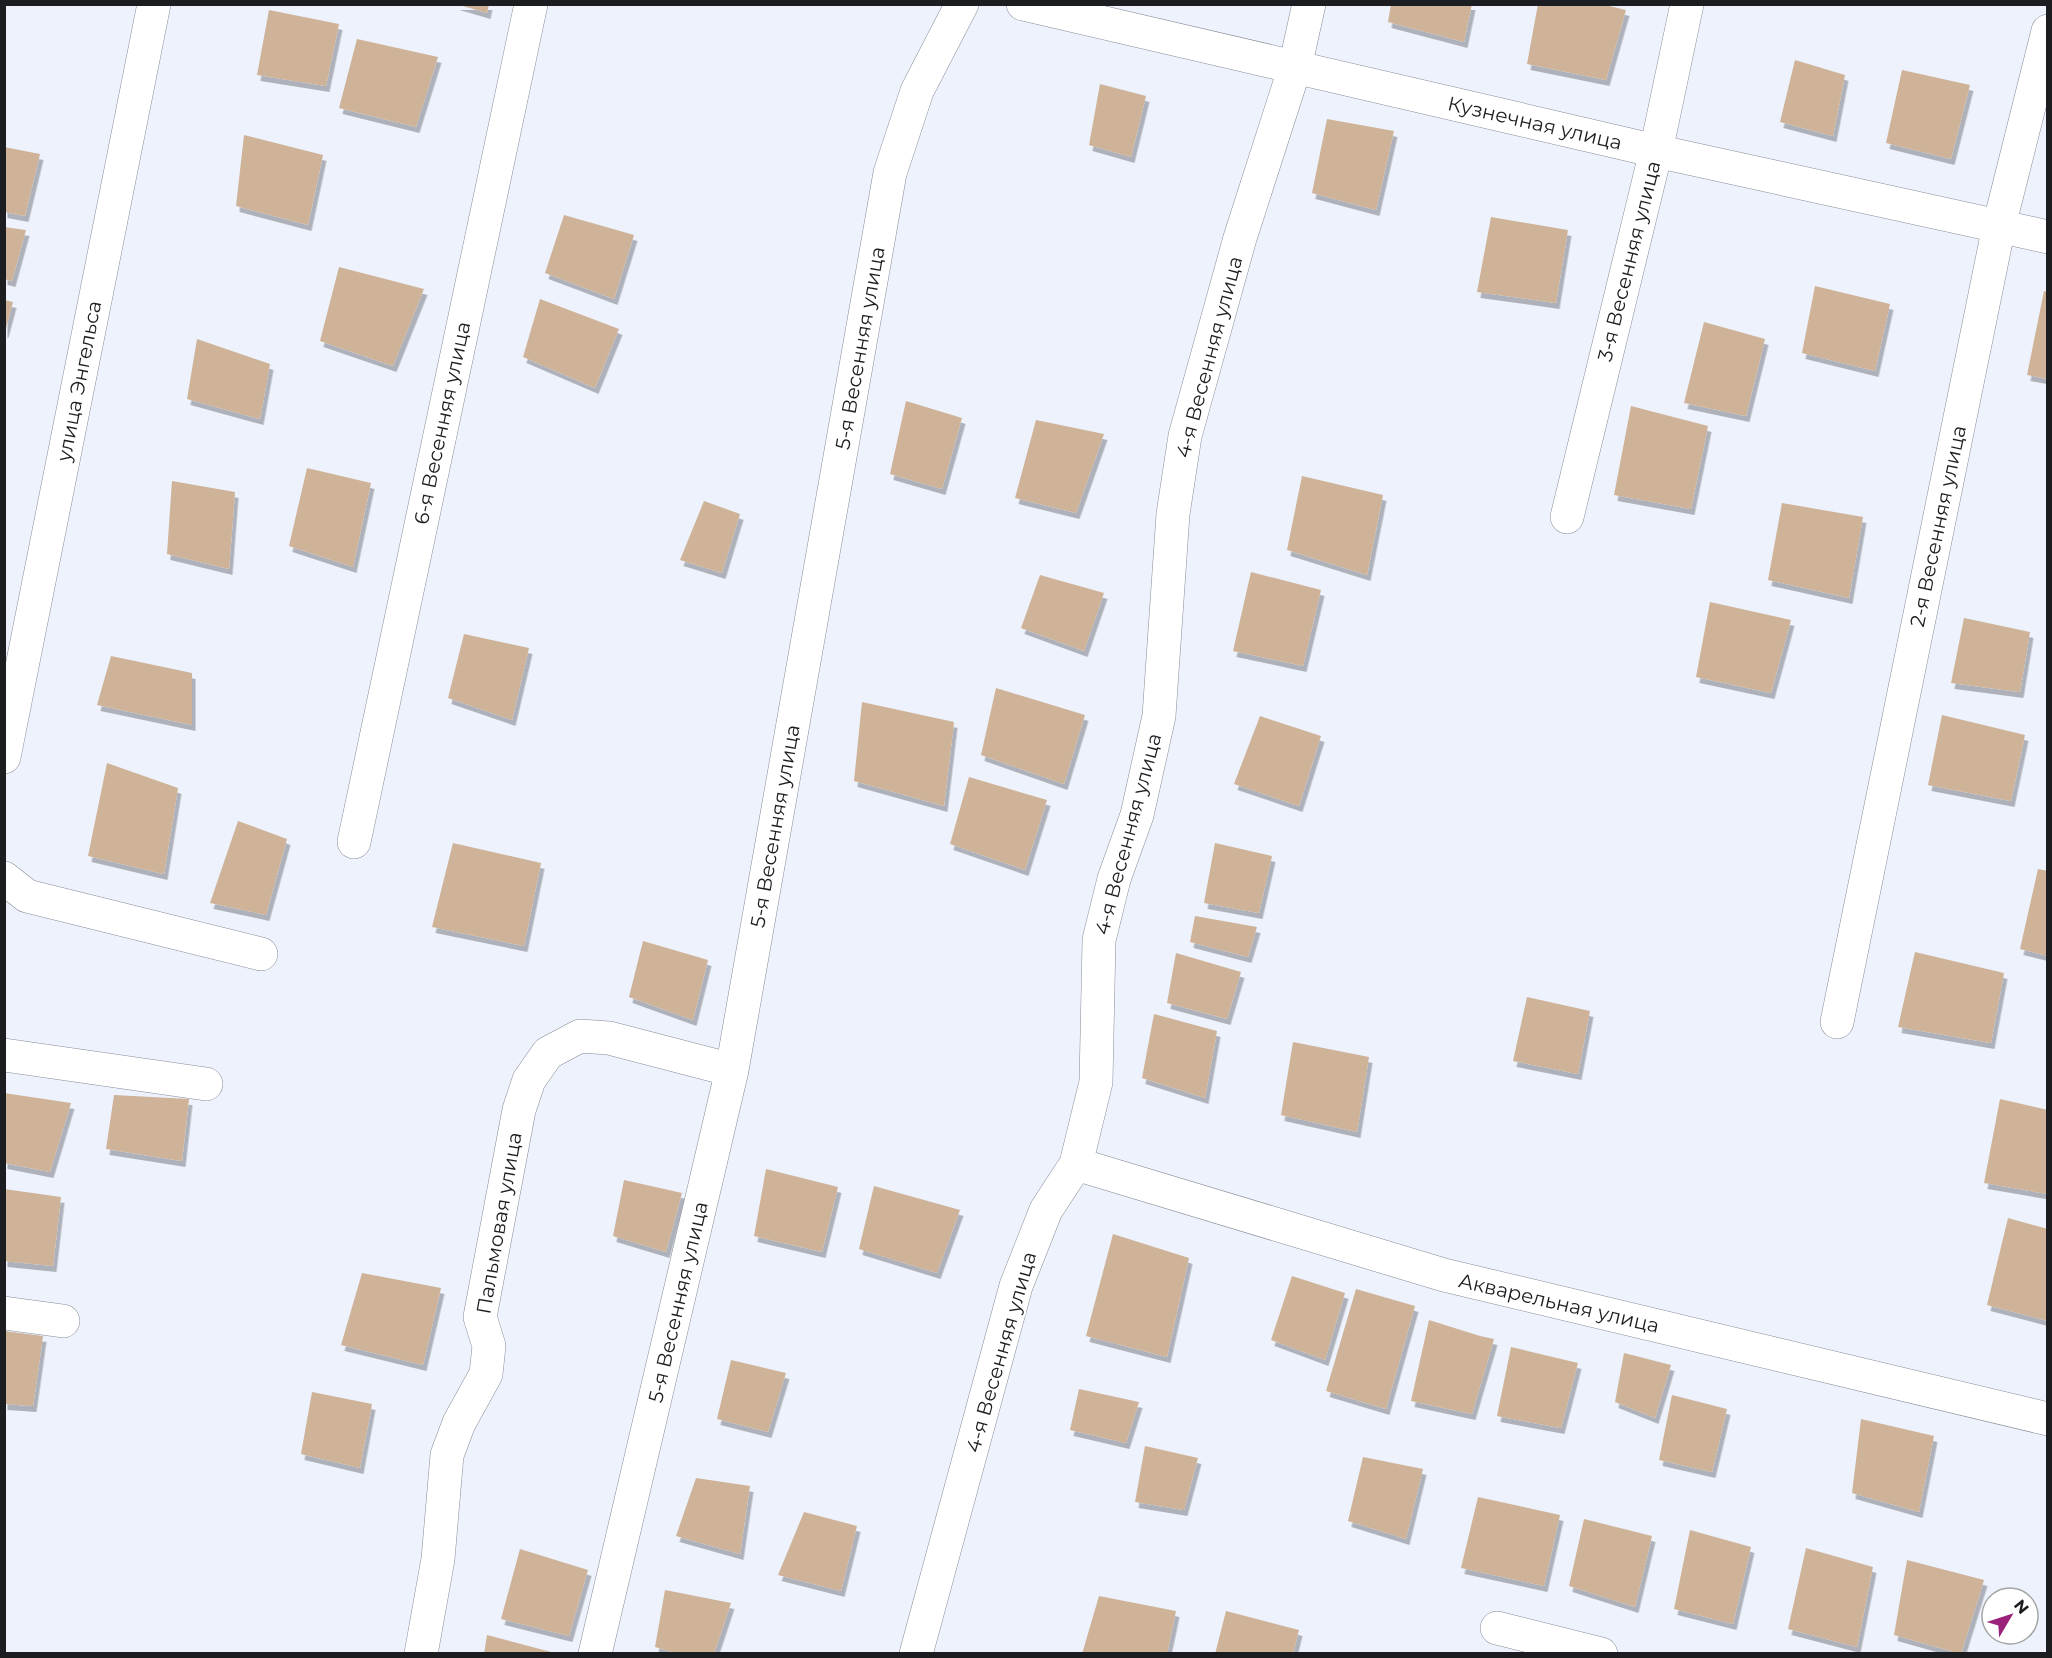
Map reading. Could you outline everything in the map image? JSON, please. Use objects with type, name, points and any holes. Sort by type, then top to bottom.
[{"type":"street","name":"улица Энгельса","points":[[4,757],[154,4]]},
{"type":"street","name":"6-я Весенняя улица","points":[[354,842],[531,4]]},
{"type":"street","name":"5-я Весенняя улица","points":[[595,1653],[732,1071],[890,174],[917,91],[962,4]]},
{"type":"street","name":"Кузнечная улица","points":[[1023,4],[1656,151],[2048,237]]},
{"type":"street","name":"4-я Весенняя улица","points":[[916,1653],[1016,1286],[1046,1210],[1076,1164],[1096,1083],[1099,940],[1114,879],[1137,814],[1159,716],[1173,514],[1185,436],[1240,237],[1295,67],[1309,4]]},
{"type":"street","name":"3-я Весенняя улица","points":[[1566,517],[1656,151],[1687,4]]},
{"type":"street","name":"2-я Весенняя улица","points":[[1837,1022],[1999,226],[2048,31]]},
{"type":"street","points":[[4,878],[27,896],[261,954]]},
{"type":"street","name":"Пальмовая улица","points":[[421,1653],[438,1559],[447,1455],[459,1422],[486,1374],[489,1346],[480,1317],[519,1110],[529,1080],[548,1053],[580,1036],[609,1038],[732,1071]]},
{"type":"street","points":[[4,1055],[206,1084]]},
{"type":"street","name":"Акварельная улица","points":[[1076,1164],[1444,1275],[2048,1419]]},
{"type":"street","points":[[4,1312],[63,1321]]},
{"type":"street","points":[[1497,1628],[1601,1653]]},
{"type":"building","points":[[456,4],[489,4],[487,13]]},
{"type":"building","points":[[1391,4],[1472,4],[1464,42],[1388,22]]},
{"type":"building","points":[[1538,4],[1601,4],[1626,10],[1606,80],[1527,64]]},
{"type":"building","points":[[269,10],[339,24],[326,86],[257,75]]},
{"type":"building","points":[[357,39],[438,57],[416,127],[339,108]]},
{"type":"building","points":[[1795,60],[1845,75],[1833,136],[1780,122]]},
{"type":"building","points":[[1902,70],[1970,85],[1951,159],[1886,143]]},
{"type":"building","points":[[1100,84],[1146,96],[1131,157],[1089,145]]},
{"type":"building","points":[[1327,119],[1394,131],[1376,210],[1312,193]]},
{"type":"building","points":[[244,135],[323,155],[308,225],[236,206]]},
{"type":"building","points":[[4,147],[40,154],[25,216],[4,212]]},
{"type":"building","points":[[564,215],[634,235],[614,299],[545,273]]},
{"type":"building","points":[[1491,217],[1568,230],[1556,303],[1477,292]]},
{"type":"building","points":[[4,227],[26,230],[12,281],[4,279]]},
{"type":"building","points":[[339,267],[424,289],[393,366],[320,341]]},
{"type":"building","points":[[1815,286],[1890,304],[1875,371],[1802,353]]},
{"type":"building","points":[[2044,291],[2048,292],[2048,379],[2027,375]]},
{"type":"building","points":[[540,299],[619,329],[595,388],[523,357]]},
{"type":"building","points":[[4,300],[13,302],[5,332],[4,332]]},
{"type":"building","points":[[1704,322],[1765,339],[1746,416],[1684,403]]},
{"type":"building","points":[[197,339],[270,364],[260,419],[187,399]]},
{"type":"building","points":[[906,401],[962,418],[942,489],[890,474]]},
{"type":"building","points":[[1631,406],[1708,426],[1691,509],[1614,495]]},
{"type":"building","points":[[1036,420],[1104,434],[1076,513],[1015,498]]},
{"type":"building","points":[[307,468],[371,483],[353,567],[289,546]]},
{"type":"building","points":[[1302,476],[1383,495],[1367,575],[1287,550]]},
{"type":"building","points":[[172,481],[235,492],[229,569],[167,554]]},
{"type":"building","points":[[704,501],[740,514],[722,573],[680,560]]},
{"type":"building","points":[[1782,503],[1863,517],[1849,598],[1768,580]]},
{"type":"building","points":[[1251,572],[1321,590],[1303,666],[1233,651]]},
{"type":"building","points":[[1040,575],[1104,593],[1084,651],[1021,628]]},
{"type":"building","points":[[1710,602],[1791,620],[1771,693],[1696,677]]},
{"type":"building","points":[[1964,618],[2030,632],[2020,692],[1951,683]]},
{"type":"building","points":[[464,634],[529,648],[512,720],[448,698]]},
{"type":"building","points":[[111,656],[192,673],[192,725],[97,705]]},
{"type":"building","points":[[996,688],[1085,715],[1064,784],[981,755]]},
{"type":"building","points":[[862,702],[954,722],[944,806],[854,781]]},
{"type":"building","points":[[1942,715],[2025,735],[2011,801],[1928,785]]},
{"type":"building","points":[[1260,716],[1321,736],[1299,806],[1234,784]]},
{"type":"building","points":[[107,763],[178,788],[164,874],[88,856]]},
{"type":"building","points":[[969,777],[1047,800],[1025,870],[950,844]]},
{"type":"building","points":[[238,821],[287,839],[266,915],[210,903]]},
{"type":"building","points":[[453,843],[541,863],[524,946],[432,927]]},
{"type":"building","points":[[1215,843],[1272,856],[1259,913],[1204,903]]},
{"type":"building","points":[[2038,869],[2048,871],[2048,956],[2020,949]]},
{"type":"building","points":[[1195,916],[1257,927],[1248,957],[1190,942]]},
{"type":"building","points":[[643,941],[708,960],[693,1020],[629,997]]},
{"type":"building","points":[[1915,952],[2004,973],[1991,1043],[1898,1027]]},
{"type":"building","points":[[1176,953],[1241,972],[1227,1019],[1167,1003]]},
{"type":"building","points":[[1527,997],[1590,1011],[1578,1074],[1513,1061]]},
{"type":"building","points":[[1154,1014],[1217,1031],[1205,1098],[1142,1078]]},
{"type":"building","points":[[1293,1042],[1369,1057],[1357,1132],[1281,1115]]},
{"type":"building","points":[[4,1093],[71,1103],[50,1172],[4,1163]]},
{"type":"building","points":[[114,1095],[189,1099],[182,1161],[106,1149]]},
{"type":"building","points":[[2000,1099],[2048,1110],[2048,1194],[1984,1183]]},
{"type":"building","points":[[766,1169],[838,1187],[822,1252],[754,1236]]},
{"type":"building","points":[[624,1180],[682,1193],[666,1252],[613,1236]]},
{"type":"building","points":[[874,1186],[960,1210],[937,1273],[859,1249]]},
{"type":"building","points":[[4,1189],[61,1197],[53,1266],[4,1261]]},
{"type":"building","points":[[2008,1218],[2048,1229],[2048,1321],[1987,1305]]},
{"type":"building","points":[[1113,1234],[1189,1258],[1167,1357],[1086,1336]]},
{"type":"building","points":[[362,1273],[441,1288],[423,1365],[341,1345]]},
{"type":"building","points":[[1292,1276],[1345,1293],[1325,1360],[1271,1340]]},
{"type":"building","points":[[1356,1289],[1415,1306],[1386,1409],[1326,1391]]},
{"type":"building","points":[[1429,1320],[1494,1339],[1472,1414],[1411,1401]]},
{"type":"building","points":[[4,1331],[43,1336],[33,1406],[4,1404]]},
{"type":"building","points":[[1511,1347],[1578,1363],[1561,1428],[1497,1416]]},
{"type":"building","points":[[1624,1353],[1671,1365],[1655,1418],[1615,1402]]},
{"type":"building","points":[[731,1360],[786,1373],[768,1432],[717,1419]]},
{"type":"building","points":[[1079,1389],[1139,1402],[1126,1443],[1070,1430]]},
{"type":"building","points":[[312,1392],[372,1404],[360,1468],[301,1454]]},
{"type":"building","points":[[1672,1395],[1727,1409],[1712,1472],[1659,1460]]},
{"type":"building","points":[[1861,1419],[1934,1436],[1919,1512],[1852,1493]]},
{"type":"building","points":[[1145,1446],[1198,1458],[1184,1510],[1135,1502]]},
{"type":"building","points":[[1363,1457],[1423,1469],[1406,1539],[1348,1521]]},
{"type":"building","points":[[696,1478],[750,1486],[740,1554],[676,1536]]},
{"type":"building","points":[[1478,1497],[1560,1515],[1544,1586],[1461,1568]]},
{"type":"building","points":[[804,1512],[857,1526],[841,1591],[778,1575]]},
{"type":"building","points":[[1584,1519],[1652,1536],[1635,1607],[1569,1586]]},
{"type":"building","points":[[1690,1530],[1751,1547],[1733,1624],[1674,1609]]},
{"type":"building","points":[[1806,1548],[1873,1567],[1857,1647],[1788,1629]]},
{"type":"building","points":[[520,1549],[588,1570],[569,1636],[501,1619]]},
{"type":"building","points":[[1907,1560],[1984,1580],[1980,1586],[1980,1593],[1961,1654],[1894,1635]]},
{"type":"building","points":[[665,1590],[731,1603],[714,1654],[679,1654],[655,1647]]},
{"type":"building","points":[[1099,1596],[1176,1611],[1167,1654],[1082,1654]]},
{"type":"building","points":[[1226,1611],[1299,1630],[1293,1654],[1215,1654]]},
{"type":"building","points":[[487,1635],[555,1653],[555,1654],[484,1654]]}]
